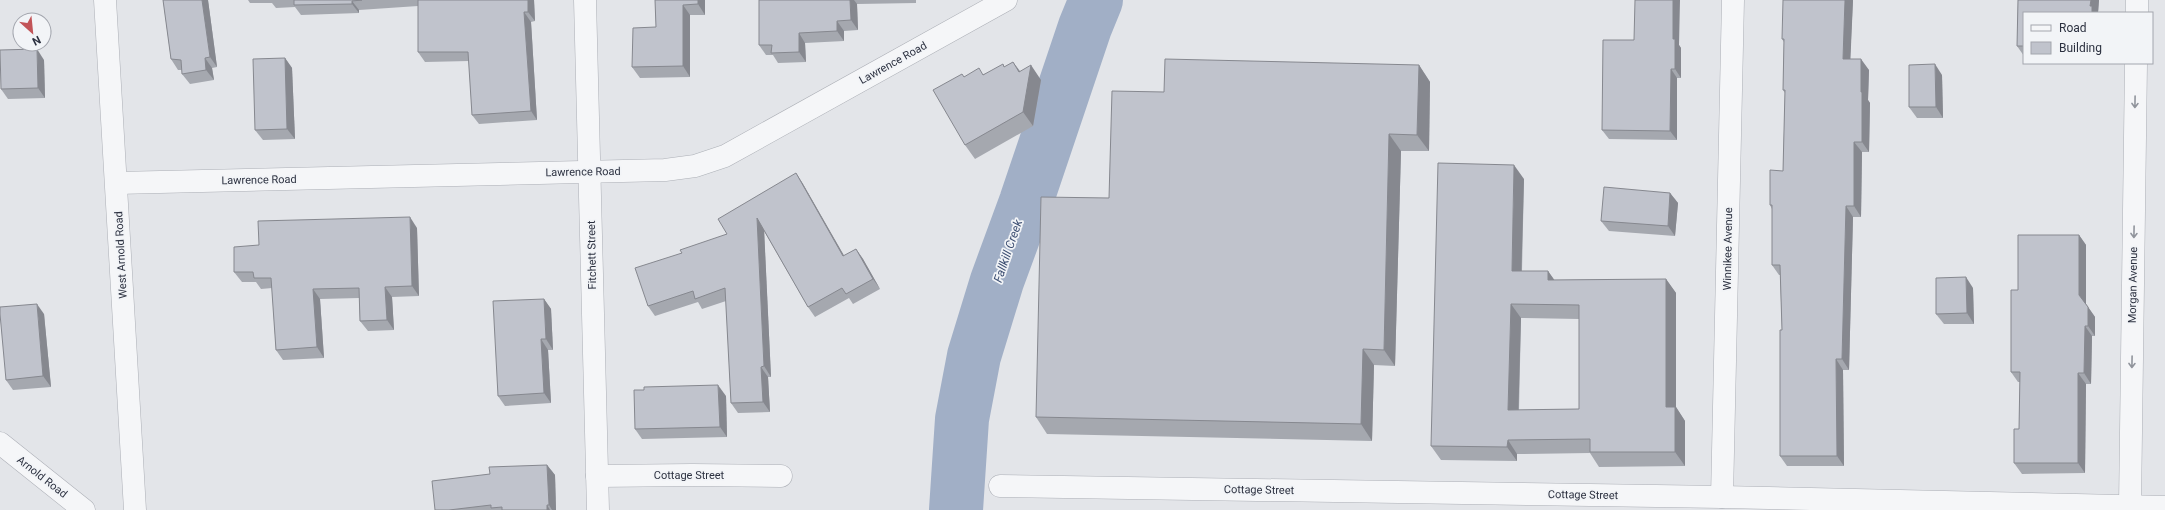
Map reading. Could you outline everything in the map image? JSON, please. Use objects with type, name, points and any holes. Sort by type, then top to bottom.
[{"type":"street","name":"West Arnold Road","points":[[106,0],[135,510]]},
{"type":"street","name":"Fitchett Street","points":[[585,0],[598,510]]},
{"type":"street","name":"Lawrence Road","points":[[117,183],[665,170],[695,166],[725,156],[1006,0]]},
{"type":"street","name":"Winnikee Avenue","points":[[1722,497],[1733,0]]},
{"type":"street","points":[[2136,12],[2137,0]]},
{"type":"street","name":"Morgan Avenue","points":[[2130,506],[2136,64]]},
{"type":"street","name":"Arnold Road","points":[[0,444],[84,510]]},
{"type":"street","name":"Cottage Street","points":[[597,476],[692,474],[781,476]]},
{"type":"street","name":"Cottage Street","points":[[1000,486],[1722,497],[2165,507]]},
{"type":"building","points":[[163,0],[202,0],[210,57],[205,58],[206,70],[182,74],[181,60],[171,59]]},
{"type":"building","points":[[294,0],[362,0],[352,1],[352,4],[294,5]]},
{"type":"building","points":[[418,0],[528,0],[528,12],[524,12],[531,111],[472,115],[468,52],[418,52]]},
{"type":"building","points":[[655,0],[698,0],[698,4],[683,5],[683,66],[632,67],[633,28],[656,27]]},
{"type":"building","points":[[759,0],[850,0],[851,20],[837,21],[837,31],[799,33],[799,52],[771,53],[772,45],[759,45]]},
{"type":"building","points":[[1635,0],[1673,0],[1675,69],[1671,69],[1670,131],[1602,130],[1603,40],[1634,40]]},
{"type":"building","points":[[1783,0],[1845,0],[1843,59],[1861,59],[1862,142],[1854,142],[1854,206],[1846,206],[1842,359],[1836,359],[1837,456],[1780,456],[1780,330],[1782,330],[1780,265],[1772,265],[1772,205],[1770,205],[1770,170],[1783,171],[1785,90],[1783,90]]},
{"type":"building","points":[[2018,0],[2091,0],[2090,6],[2092,6],[2092,12],[2023,12],[2023,46],[2017,46]]},
{"type":"building","points":[[0,50],[12,50],[12,52],[37,52],[38,88],[1,89]]},
{"type":"building","points":[[285,58],[287,129],[255,130],[253,59]]},
{"type":"building","points":[[1165,59],[1419,65],[1417,135],[1389,134],[1384,350],[1363,349],[1361,424],[1036,417],[1041,197],[1109,198],[1112,91],[1164,92]]},
{"type":"building","points":[[1013,62],[1019,72],[1031,65],[1023,112],[965,145],[933,90],[962,74],[964,77],[979,68],[983,75],[1003,64],[1004,67]]},
{"type":"building","points":[[1935,64],[1936,107],[1909,107],[1909,65]]},
{"type":"building","points":[[1438,163],[1514,165],[1512,271],[1548,271],[1548,280],[1666,279],[1666,407],[1675,407],[1675,452],[1590,452],[1590,439],[1508,440],[1507,447],[1431,446]],"holes":[[[1511,304],[1579,305],[1579,409],[1508,410]]]},
{"type":"building","points":[[796,173],[843,256],[856,249],[873,279],[846,294],[842,288],[808,307],[757,218],[764,366],[761,367],[763,402],[731,403],[725,288],[695,299],[693,291],[648,306],[635,268],[682,253],[680,250],[727,234],[718,219]]},
{"type":"building","points":[[1604,187],[1670,193],[1668,226],[1601,221]]},
{"type":"building","points":[[410,217],[412,286],[385,287],[387,320],[360,321],[359,288],[313,289],[317,347],[276,350],[271,278],[254,278],[253,272],[234,272],[234,247],[259,245],[258,221]]},
{"type":"building","points":[[2018,235],[2079,235],[2079,295],[2088,307],[2088,326],[2085,326],[2084,373],[2078,373],[2078,463],[2014,463],[2014,429],[2019,429],[2020,372],[2011,372],[2011,290],[2018,290]]},
{"type":"building","points":[[1966,277],[1967,313],[1936,314],[1936,278]]},
{"type":"building","points":[[544,299],[546,339],[541,339],[544,393],[498,396],[493,301]]},
{"type":"building","points":[[37,304],[43,376],[6,380],[0,307]]},
{"type":"building","points":[[718,385],[720,427],[635,429],[634,390],[644,390],[644,387]]},
{"type":"building","points":[[547,465],[549,505],[547,505],[547,510],[502,510],[502,507],[491,508],[491,505],[449,510],[435,510],[432,481],[490,474],[489,467]]},
{"type":"waterway","name":"Fallkill Creek","points":[[956,510],[962,419],[974,356],[997,281],[1026,202],[1085,27],[1096,0]]}]
